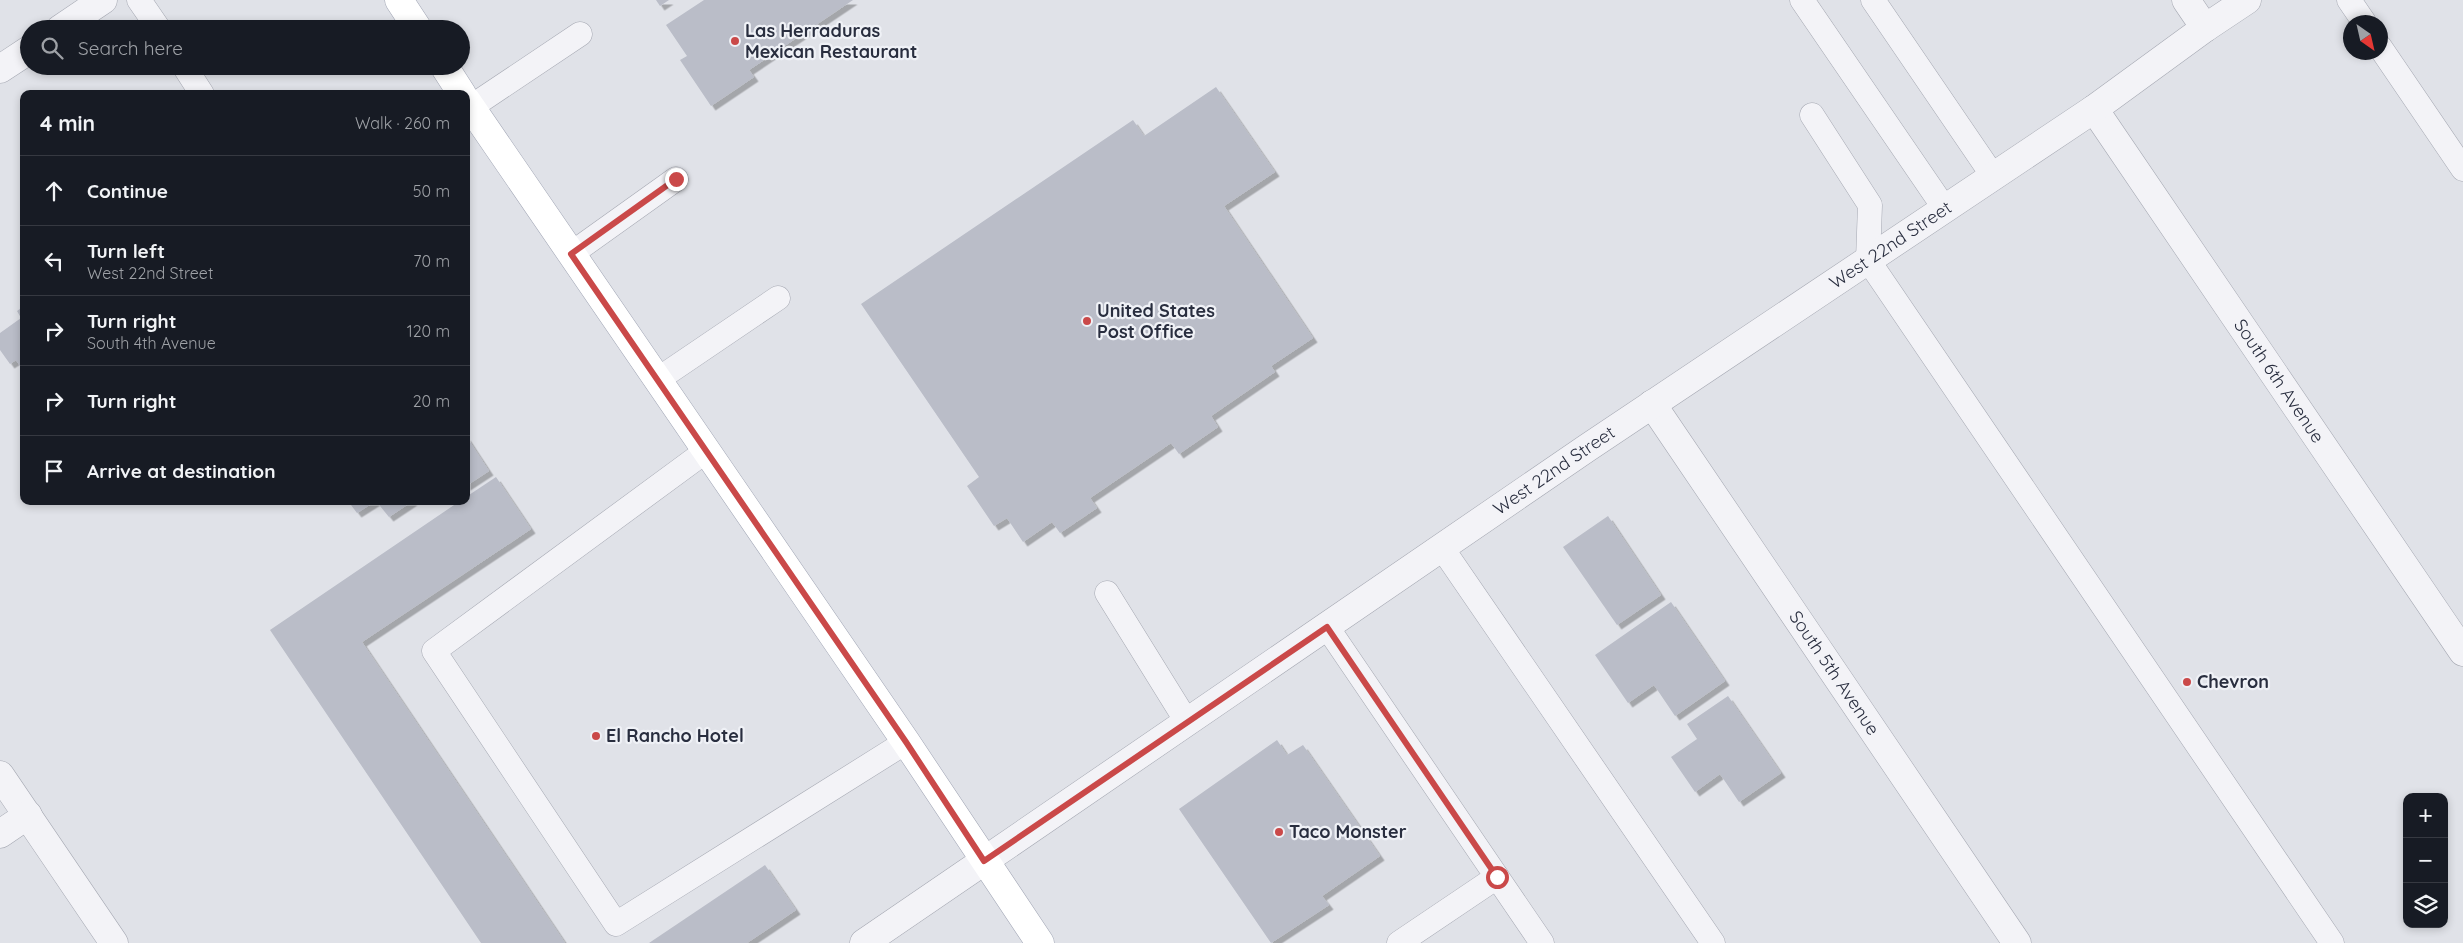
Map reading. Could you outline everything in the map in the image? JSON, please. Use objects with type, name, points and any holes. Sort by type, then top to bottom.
[{"type":"main road","points":[[399,0],[412,20]]},
{"type":"main road","points":[[450,75],[460,90]]},
{"type":"main road","points":[[470,104],[906,742],[1040,943]]},
{"type":"street","points":[[73,20],[103,0]]},
{"type":"street","points":[[2186,0],[2205,28]]},
{"type":"street","name":"West 22nd Street","points":[[864,943],[1652,404],[2094,109],[2205,28],[2247,0]]},
{"type":"street","points":[[0,69],[20,56]]},
{"type":"street","name":"South 6th Avenue","points":[[2094,109],[2463,652]]},
{"type":"street","name":"South 5th Avenue","points":[[1652,404],[2017,943]]},
{"type":"street","points":[[0,775],[114,943]]},
{"type":"street","points":[[0,834],[28,815]]},
{"type":"lane","points":[[139,0],[153,20]]},
{"type":"lane","points":[[1802,0],[1945,209]]},
{"type":"lane","points":[[1873,0],[1993,176]]},
{"type":"lane","points":[[2349,0],[2359,15]]},
{"type":"lane","points":[[470,98],[580,34]]},
{"type":"lane","points":[[2388,59],[2463,169]]},
{"type":"lane","points":[[190,75],[199,90]]},
{"type":"lane","points":[[1812,115],[1870,205],[1868,260],[2332,943]]},
{"type":"lane","points":[[571,254],[676,179]]},
{"type":"lane","points":[[657,380],[778,298]]},
{"type":"lane","points":[[706,451],[434,651],[616,924],[906,742]]},
{"type":"lane","points":[[1442,548],[1713,943]]},
{"type":"lane","points":[[1107,593],[1187,722]]},
{"type":"lane","points":[[1327,627],[1542,943]]},
{"type":"lane","points":[[1399,943],[1497,877]]},
{"type":"building","points":[[656,0],[669,0],[660,6]]},
{"type":"building","name":"Las Herraduras Mexican Restaurant","points":[[704,0],[853,0],[749,70],[754,77],[711,106],[680,60],[687,56],[666,25]]},
{"type":"building","name":"United States Post Office","points":[[1216,87],[1275,172],[1224,206],[1313,338],[1271,366],[1275,372],[1211,416],[1218,427],[1179,454],[1171,443],[1090,498],[1097,508],[1060,533],[1052,522],[1023,542],[1007,518],[994,526],[967,486],[979,477],[861,304],[1133,120],[1144,136]]},
{"type":"building","points":[[20,319],[20,366],[16,360],[10,364],[0,350],[0,333]]},
{"type":"building","points":[[470,442],[489,471],[470,483]]},
{"type":"building","points":[[496,477],[531,529],[362,642],[565,943],[481,943],[270,630],[454,505],[470,505],[470,494]]},
{"type":"building","points":[[351,505],[370,505],[357,513]]},
{"type":"building","points":[[379,505],[407,505],[389,517]]},
{"type":"building","points":[[1608,516],[1661,595],[1617,625],[1563,547]]},
{"type":"building","points":[[1671,602],[1725,681],[1675,716],[1654,685],[1628,703],[1595,655]]},
{"type":"building","points":[[1728,696],[1781,773],[1739,802],[1720,774],[1695,792],[1671,757],[1697,739],[1687,724]]},
{"type":"building","name":"Taco Monster","points":[[1277,740],[1287,755],[1303,745],[1380,856],[1322,896],[1329,905],[1271,943],[1179,809]]},
{"type":"building","points":[[765,865],[796,910],[747,943],[649,943]]},
{"type":"place","name":"Las Herraduras Mexican Restaurant","points":[[735,41]]},
{"type":"place","name":"United States Post Office","points":[[1087,321]]},
{"type":"place","name":"Chevron","points":[[2187,682]]},
{"type":"place","name":"El Rancho Hotel","points":[[596,736]]},
{"type":"place","name":"Taco Monster","points":[[1279,832]]},
{"type":"route","points":[[676,179],[571,254],[906,742],[984,861],[1327,627],[1497,877]]}]
